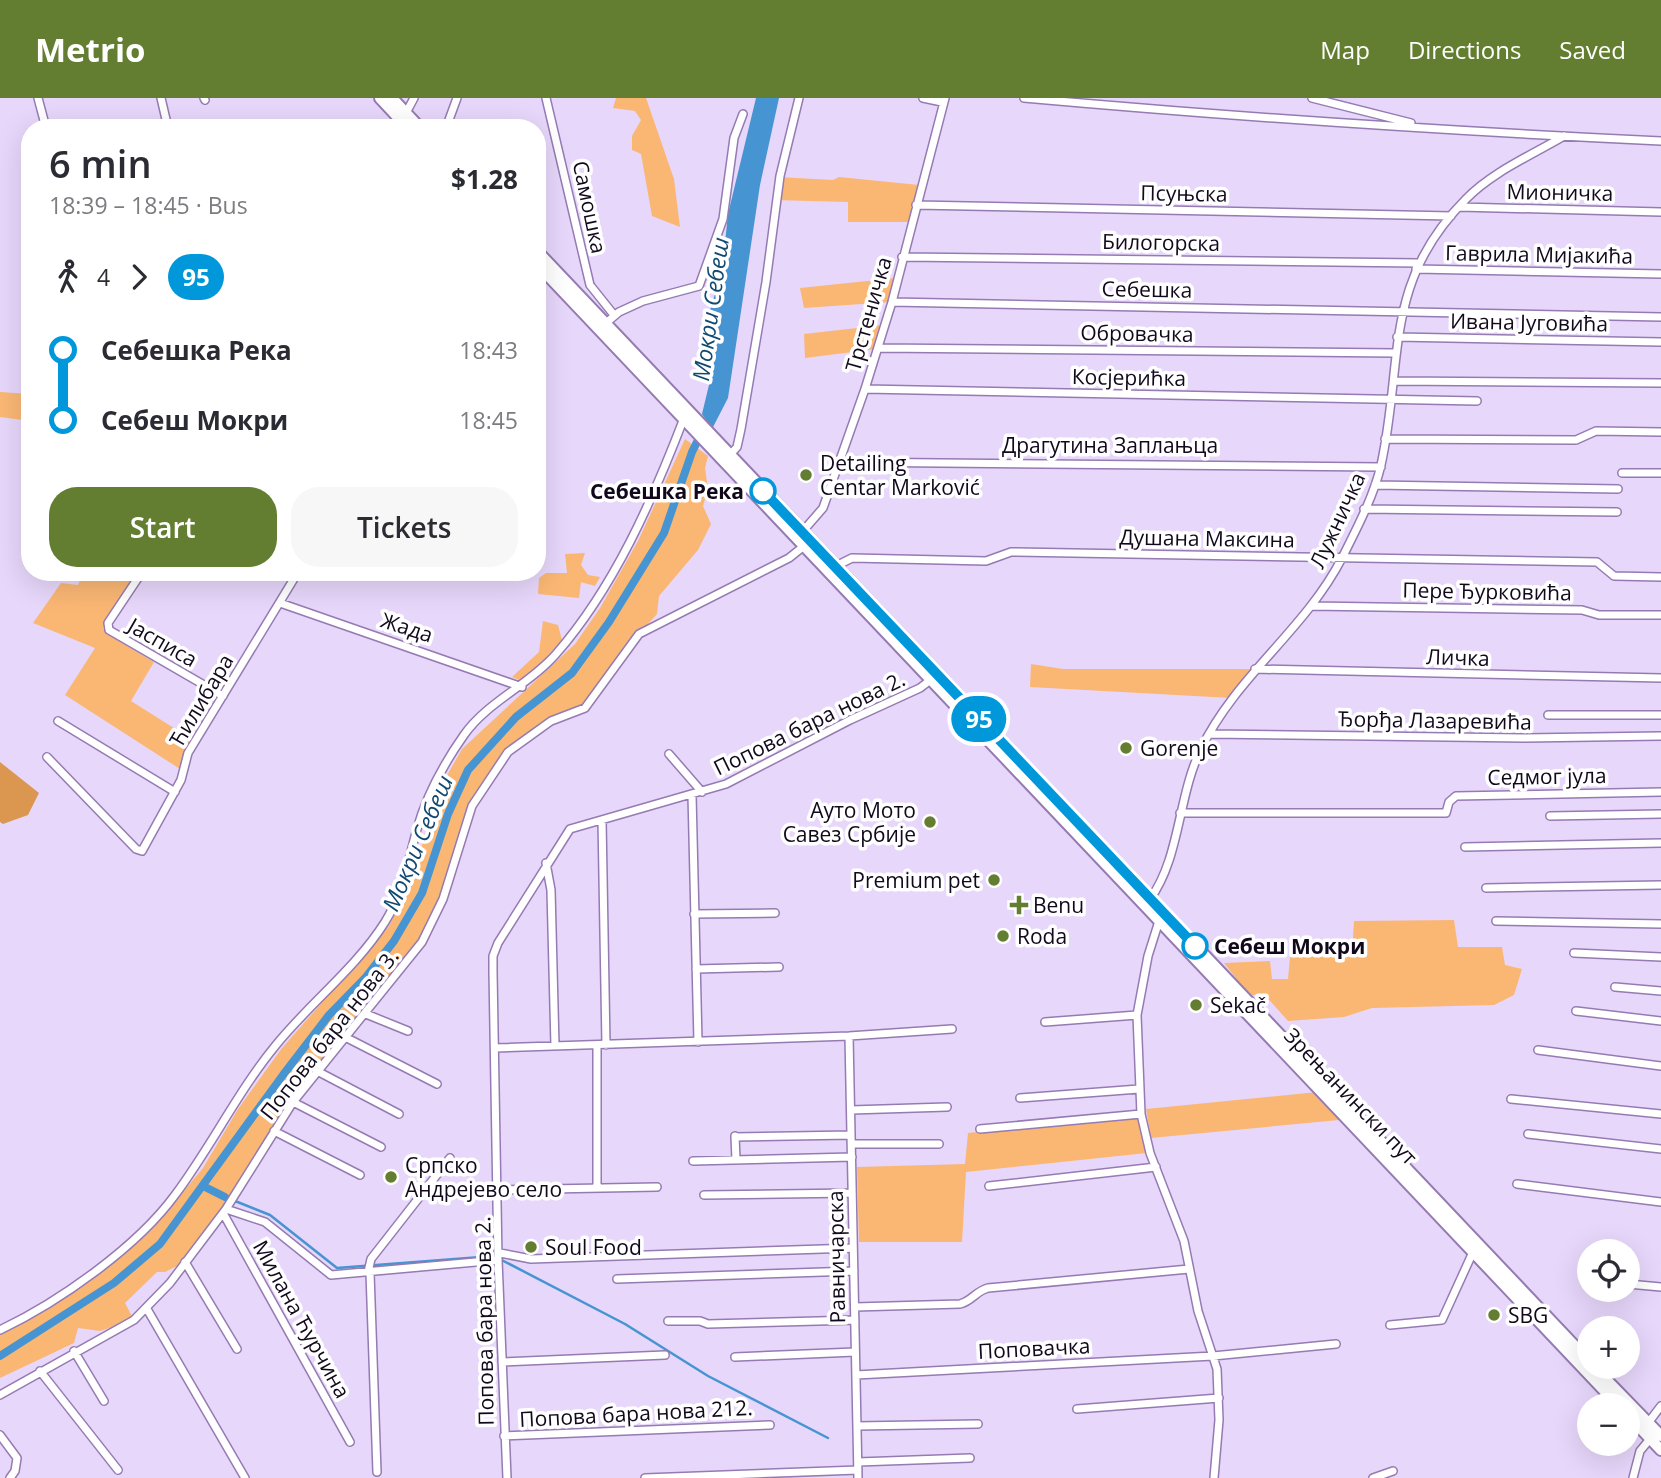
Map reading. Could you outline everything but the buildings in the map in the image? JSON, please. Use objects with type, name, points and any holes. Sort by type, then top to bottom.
[{"type":"main road","points":[[380,98],[400,119]]},
{"type":"main road","points":[[392,98],[412,119]]},
{"type":"main road","name":"Зрењанински пут","points":[[546,259],[610,319],[696,426],[804,545],[1150,899],[1577,1349]]},
{"type":"main road","name":"Зрењанински пут","points":[[546,273],[684,418],[696,426]]},
{"type":"main road","name":"Зрењанински пут","points":[[727,458],[836,566],[933,677],[1159,921],[1607,1393]]},
{"type":"main road","points":[[1606,1379],[1648,1423],[1661,1450]]},
{"type":"main road","points":[[1640,1425],[1655,1438]]},
{"type":"street","points":[[38,98],[44,119]]},
{"type":"street","points":[[161,98],[166,119]]},
{"type":"street","points":[[406,113],[414,98]]},
{"type":"street","points":[[449,119],[457,98]]},
{"type":"street","name":"Самошка","points":[[546,98],[590,285],[610,319]]},
{"type":"street","points":[[727,458],[737,447],[741,429],[766,282],[780,176],[799,98]]},
{"type":"street","points":[[923,98],[944,100]]},
{"type":"street","points":[[1024,98],[1351,125],[1422,126],[1661,141]]},
{"type":"street","points":[[1312,98],[1422,126]]},
{"type":"street","name":"Трстеничка","points":[[803,531],[819,515],[865,389],[892,302],[944,100]]},
{"type":"street","points":[[610,319],[657,296],[699,286],[723,219],[734,138],[743,114]]},
{"type":"street","name":"Лужничка","points":[[1150,899],[1163,874],[1194,765],[1209,734],[1231,698],[1255,669],[1282,643],[1311,606],[1342,557],[1375,485],[1381,467],[1392,399],[1396,337],[1417,266],[1451,216],[1484,184],[1564,136]]},
{"type":"street","name":"Псуњска","points":[[916,205],[1451,216]]},
{"type":"street","name":"Мионичка","points":[[1459,207],[1661,212]]},
{"type":"street","name":"Билогорска","points":[[902,257],[1417,266]]},
{"type":"street","name":"Гаврила Мијакића","points":[[1417,266],[1661,274]]},
{"type":"street","name":"Себешка","points":[[892,302],[1661,317]]},
{"type":"street","name":"Ивана Југовића","points":[[1396,337],[1661,342]]},
{"type":"street","name":"Обровачка","points":[[878,348],[1395,353]]},
{"type":"street","points":[[1394,381],[1661,383]]},
{"type":"street","name":"Косјерићка","points":[[865,389],[1477,401]]},
{"type":"street","points":[[0,1330],[128,1246],[147,1229],[174,1198],[276,1045],[363,951],[385,922],[407,873],[427,802],[465,733],[522,687],[558,652],[609,576],[647,512],[684,418]]},
{"type":"street","points":[[1385,439],[1576,440],[1596,431],[1661,432]]},
{"type":"street","name":"Драгутина Заплањца","points":[[838,462],[1381,467]]},
{"type":"street","points":[[1622,473],[1661,473]]},
{"type":"street","points":[[1375,485],[1618,489]]},
{"type":"street","points":[[1364,509],[1617,512]]},
{"type":"street","name":"Попова бара нова 3.","points":[[0,1395],[74,1351],[121,1328],[147,1309],[185,1262],[224,1211],[293,1102],[412,957],[432,925],[443,899],[472,806],[508,752],[551,721],[585,708],[639,634],[789,558],[804,545]]},
{"type":"street","name":"Душана Максина","points":[[836,566],[852,558],[986,561],[1007,552],[1597,562],[1614,576],[1661,577]]},
{"type":"street","name":"Јасписа","points":[[136,581],[108,623],[109,630],[223,696]]},
{"type":"street","name":"Ћилибара","points":[[47,757],[136,849],[141,851],[175,792],[183,774],[186,757],[293,581]]},
{"type":"street","name":"Жада","points":[[280,603],[522,687]]},
{"type":"street","name":"Пере Ђурковића","points":[[1311,606],[1582,610],[1599,615],[1661,615]]},
{"type":"street","name":"Личка","points":[[1255,669],[1661,678]]},
{"type":"street","name":"Попова бара нова 2.","points":[[507,1478],[499,1256],[495,951],[567,832],[735,780],[850,720],[920,688],[933,677]]},
{"type":"street","points":[[1548,715],[1661,715]]},
{"type":"street","points":[[58,721],[175,792]]},
{"type":"street","name":"Ђорђа Лазаревића","points":[[1209,734],[1525,738],[1661,736]]},
{"type":"street","points":[[669,754],[702,792]]},
{"type":"street","name":"Седмог јула","points":[[1180,813],[1446,813],[1449,802],[1456,796],[1661,792]]},
{"type":"street","points":[[692,795],[698,1042]]},
{"type":"street","points":[[1550,816],[1661,814]]},
{"type":"street","points":[[597,1188],[602,1045],[602,820]]},
{"type":"street","points":[[1465,847],[1661,843]]},
{"type":"street","points":[[546,863],[551,890],[555,1046]]},
{"type":"street","points":[[1486,888],[1661,885]]},
{"type":"street","points":[[694,914],[775,913]]},
{"type":"street","points":[[1159,921],[1147,956],[1137,1015],[1141,1114],[1156,1167],[1184,1241],[1198,1311],[1213,1356],[1219,1398],[1214,1478]]},
{"type":"street","points":[[1496,921],[1661,924]]},
{"type":"street","points":[[1574,953],[1661,957]]},
{"type":"street","points":[[696,969],[779,967]]},
{"type":"street","points":[[1615,987],[1661,990]]},
{"type":"street","points":[[1576,1011],[1661,1021]]},
{"type":"street","points":[[366,1014],[408,1031]]},
{"type":"street","points":[[1045,1022],[1137,1015]]},
{"type":"street","points":[[495,1048],[849,1036],[952,1029]]},
{"type":"street","name":"Равничарска","points":[[849,1036],[858,1470]]},
{"type":"street","points":[[345,1037],[437,1084]]},
{"type":"street","points":[[1538,1050],[1661,1066]]},
{"type":"street","points":[[317,1071],[399,1114]]},
{"type":"street","points":[[1020,1098],[1139,1089]]},
{"type":"street","points":[[1511,1098],[1661,1114]]},
{"type":"street","points":[[293,1102],[382,1147]]},
{"type":"street","points":[[851,1110],[947,1107]]},
{"type":"street","points":[[980,1129],[1141,1114]]},
{"type":"street","points":[[274,1131],[360,1175]]},
{"type":"street","points":[[1528,1134],[1661,1149]]},
{"type":"street","points":[[736,1160],[735,1137],[939,1144]]},
{"type":"street","points":[[693,1161],[852,1157]]},
{"type":"street","points":[[376,1472],[369,1270],[450,1158]]},
{"type":"street","points":[[989,1186],[1156,1167]]},
{"type":"street","points":[[1517,1184],[1661,1202]]},
{"type":"street","points":[[498,1190],[657,1186]]},
{"type":"street","points":[[704,1195],[852,1193]]},
{"type":"street","points":[[224,1211],[265,1222],[331,1275],[499,1256],[531,1259],[853,1248]]},
{"type":"street","name":"Милана Ћурчина","points":[[224,1211],[350,1442]]},
{"type":"street","points":[[1390,1325],[1442,1320],[1473,1252]]},
{"type":"street","points":[[185,1262],[237,1349]]},
{"type":"street","points":[[855,1307],[967,1302],[983,1289],[1189,1269]]},
{"type":"street","points":[[617,1279],[854,1272]]},
{"type":"street","points":[[1640,1284],[1661,1287]]},
{"type":"street","points":[[147,1309],[245,1478]]},
{"type":"street","points":[[668,1321],[708,1324],[855,1320]]},
{"type":"street","name":"Поповачка","points":[[856,1375],[1213,1356],[1336,1344]]},
{"type":"street","points":[[74,1351],[103,1401]]},
{"type":"street","points":[[735,1357],[855,1352]]},
{"type":"street","points":[[502,1362],[665,1355]]},
{"type":"street","points":[[40,1371],[118,1471]]},
{"type":"street","points":[[1077,1409],[1219,1398]]},
{"type":"street","points":[[1648,1423],[1661,1406]]},
{"type":"street","name":"Попова бара нова 212.","points":[[504,1436],[769,1424]]},
{"type":"street","points":[[857,1426],[978,1424]]},
{"type":"street","points":[[0,1437],[17,1458],[10,1478]]},
{"type":"street","points":[[1633,1478],[1640,1451],[1655,1438]]},
{"type":"street","points":[[645,1478],[858,1470],[970,1458]]},
{"type":"street","points":[[1373,1478],[1393,1471]]},
{"type":"shaded area","points":[[616,98],[646,98],[674,179],[680,227],[652,216],[641,154],[632,150],[632,136],[641,120],[635,111],[613,108]]},
{"type":"shaded area","points":[[778,177],[833,180],[839,177],[919,185],[910,222],[848,222],[848,202],[774,200]]},
{"type":"shaded area","points":[[896,278],[890,302],[804,308],[800,288]]},
{"type":"shaded area","points":[[884,325],[876,349],[805,358],[804,334]]},
{"type":"shaded area","points":[[0,392],[21,393],[21,420],[0,417]]},
{"type":"shaded area","points":[[685,439],[708,456],[705,468],[708,489],[703,506],[711,524],[698,550],[659,596],[657,614],[627,647],[585,708],[561,717],[508,752],[482,787],[432,925],[293,1102],[226,1209],[185,1262],[165,1272],[157,1272],[125,1303],[134,1320],[100,1331],[78,1328],[74,1343],[0,1378],[0,1333],[37,1315],[98,1275],[150,1231],[203,1168],[238,1109],[282,1048],[389,926],[414,878],[433,800],[462,749],[575,644],[600,608],[638,541]]},
{"type":"shaded area","points":[[585,553],[581,565],[588,575],[600,577],[595,586],[581,582],[579,598],[538,594],[539,581],[546,581],[546,573],[567,573],[565,554]]},
{"type":"shaded area","points":[[80,581],[132,581],[103,628],[107,634],[154,662],[131,701],[193,740],[180,769],[65,695],[95,648],[33,623],[61,583],[78,585]]},
{"type":"shaded area","points":[[543,621],[558,625],[562,640],[524,682],[512,677],[539,652]]},
{"type":"shaded area","points":[[1031,664],[1063,669],[1255,669],[1231,698],[1030,687]]},
{"type":"shaded area","points":[[0,762],[39,793],[28,815],[3,824],[0,822]]},
{"type":"shaded area","points":[[1454,920],[1458,947],[1502,947],[1505,965],[1522,969],[1514,995],[1494,1005],[1372,1008],[1344,1017],[1288,1021],[1263,993],[1250,996],[1224,963],[1270,961],[1272,979],[1288,979],[1290,957],[1352,953],[1354,921]]},
{"type":"shaded area","points":[[1318,1092],[1339,1120],[1151,1138],[1146,1109]]},
{"type":"shaded area","points":[[1139,1116],[1147,1153],[966,1172],[962,1242],[859,1242],[857,1167],[965,1164],[968,1133]]},
{"type":"water","points":[[756,98],[779,98],[760,185],[728,398],[712,429],[702,414],[714,364],[708,317],[722,271],[728,214]]},
{"type":"waterway","name":"Мокри Себеш","points":[[0,1356],[114,1283],[160,1244],[329,1015],[366,977],[394,941],[422,893],[448,814],[468,770],[516,717],[572,673],[609,622],[664,533],[692,452],[702,432]]},
{"type":"waterway","points":[[203,1186],[225,1197]]},
{"type":"waterway","points":[[235,1201],[270,1215],[337,1268],[494,1256],[625,1324],[708,1376],[828,1438]]},
{"type":"bus line","name":"95","points":[[763,491],[1195,946]]},
{"type":"place","name":"Detailing Centar Marković","points":[[806,475]]},
{"type":"place","name":"Себешка Река","points":[[763,491]]},
{"type":"place","name":"Gorenje","points":[[1126,748]]},
{"type":"place","name":"Ауто Мото Савез Србије","points":[[930,822]]},
{"type":"place","name":"Premium pet","points":[[994,880]]},
{"type":"place","name":"Benu","points":[[1019,905]]},
{"type":"place","name":"Roda","points":[[1003,936]]},
{"type":"place","name":"Себеш Мокри","points":[[1195,946]]},
{"type":"place","name":"Sekač","points":[[1196,1005]]},
{"type":"place","name":"Српско Андрејево село","points":[[391,1177]]},
{"type":"place","name":"Soul Food","points":[[531,1247]]},
{"type":"place","name":"SBG","points":[[1494,1315]]}]
